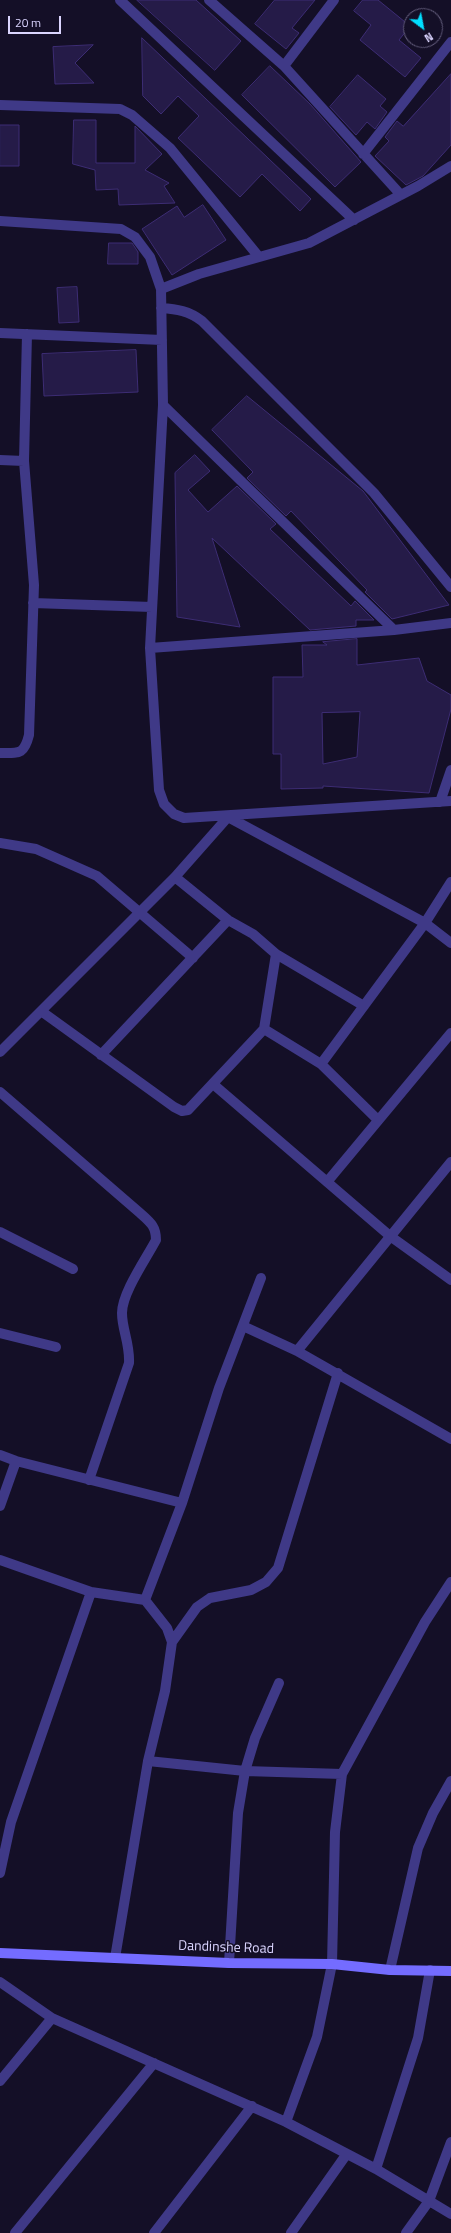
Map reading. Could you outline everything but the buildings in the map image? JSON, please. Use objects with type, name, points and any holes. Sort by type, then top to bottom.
[{"type":"street","points":[[120,0],[354,220]]},
{"type":"street","points":[[209,0],[284,66],[401,195]]},
{"type":"street","points":[[284,66],[334,0]]},
{"type":"street","points":[[363,154],[450,45]]},
{"type":"street","points":[[0,105],[120,109],[132,115],[170,148],[259,257]]},
{"type":"street","points":[[161,289],[199,274],[309,243],[450,168]]},
{"type":"street","points":[[0,221],[121,229],[135,237],[150,257],[161,289],[163,405],[150,648],[159,790],[164,804],[174,814],[184,818],[228,817],[451,801]]},
{"type":"street","points":[[161,308],[175,309],[192,314],[202,321],[374,493],[451,587]]},
{"type":"street","points":[[0,333],[162,340]]},
{"type":"street","points":[[0,753],[19,753],[26,747],[29,734],[34,585],[24,461],[27,334]]},
{"type":"street","points":[[163,405],[394,630]]},
{"type":"street","points":[[0,460],[24,461]]},
{"type":"street","points":[[33,603],[152,607]]},
{"type":"street","points":[[150,648],[394,630],[451,624]]},
{"type":"street","points":[[440,802],[451,770]]},
{"type":"street","points":[[0,1052],[175,878],[228,817]]},
{"type":"street","points":[[228,817],[425,923],[451,943]]},
{"type":"street","points":[[0,843],[36,849],[97,876],[193,958]]},
{"type":"street","points":[[175,878],[228,920],[253,934],[276,954],[364,1006]]},
{"type":"street","points":[[321,1064],[425,923],[451,882]]},
{"type":"street","points":[[101,1054],[228,920]]},
{"type":"street","points":[[41,1011],[182,1111],[194,1106],[264,1029],[276,954]]},
{"type":"street","points":[[264,1029],[321,1064],[378,1120]]},
{"type":"street","points":[[326,1182],[451,1033]]},
{"type":"street","points":[[213,1084],[390,1236],[451,1280]]},
{"type":"street","points":[[0,1092],[153,1224],[156,1231],[156,1240],[123,1301],[122,1314],[129,1347],[129,1363],[89,1480]]},
{"type":"street","points":[[297,1350],[451,1162]]},
{"type":"street","points":[[0,1232],[73,1269]]},
{"type":"street","points":[[145,1600],[182,1503],[219,1388],[261,1278]]},
{"type":"street","points":[[243,1326],[297,1350],[420,1423],[451,1439]]},
{"type":"street","points":[[0,1333],[56,1348]]},
{"type":"street","points":[[115,1958],[148,1761],[165,1691],[172,1642],[197,1607],[210,1598],[251,1590],[266,1582],[278,1568],[338,1373]]},
{"type":"street","points":[[0,1455],[16,1461],[182,1503]]},
{"type":"street","points":[[0,1506],[16,1461]]},
{"type":"street","points":[[0,1560],[91,1592],[145,1600],[167,1628],[172,1642]]},
{"type":"street","points":[[286,2122],[316,2037],[332,1964],[335,1832],[342,1774],[425,1622],[451,1582]]},
{"type":"street","points":[[0,1873],[13,1815],[91,1592]]},
{"type":"street","points":[[229,1963],[238,1813],[245,1771],[256,1738],[279,1683]]},
{"type":"street","points":[[148,1761],[245,1771],[342,1774]]},
{"type":"street","points":[[390,1970],[418,1848],[433,1814],[451,1781]]},
{"type":"street","name":"Dandinshe Road","points":[[0,1953],[229,1963],[332,1964],[390,1970],[451,1971]]},
{"type":"street","points":[[376,2170],[418,2038],[430,1970]]},
{"type":"street","points":[[0,1982],[52,2018],[286,2122],[376,2170],[451,2214]]},
{"type":"street","points":[[0,2081],[52,2018]]},
{"type":"street","points":[[15,2233],[154,2063]]},
{"type":"street","points":[[154,2233],[252,2106]]},
{"type":"street","points":[[406,2233],[429,2201],[451,2142]]},
{"type":"street","points":[[291,2233],[346,2155]]}]
